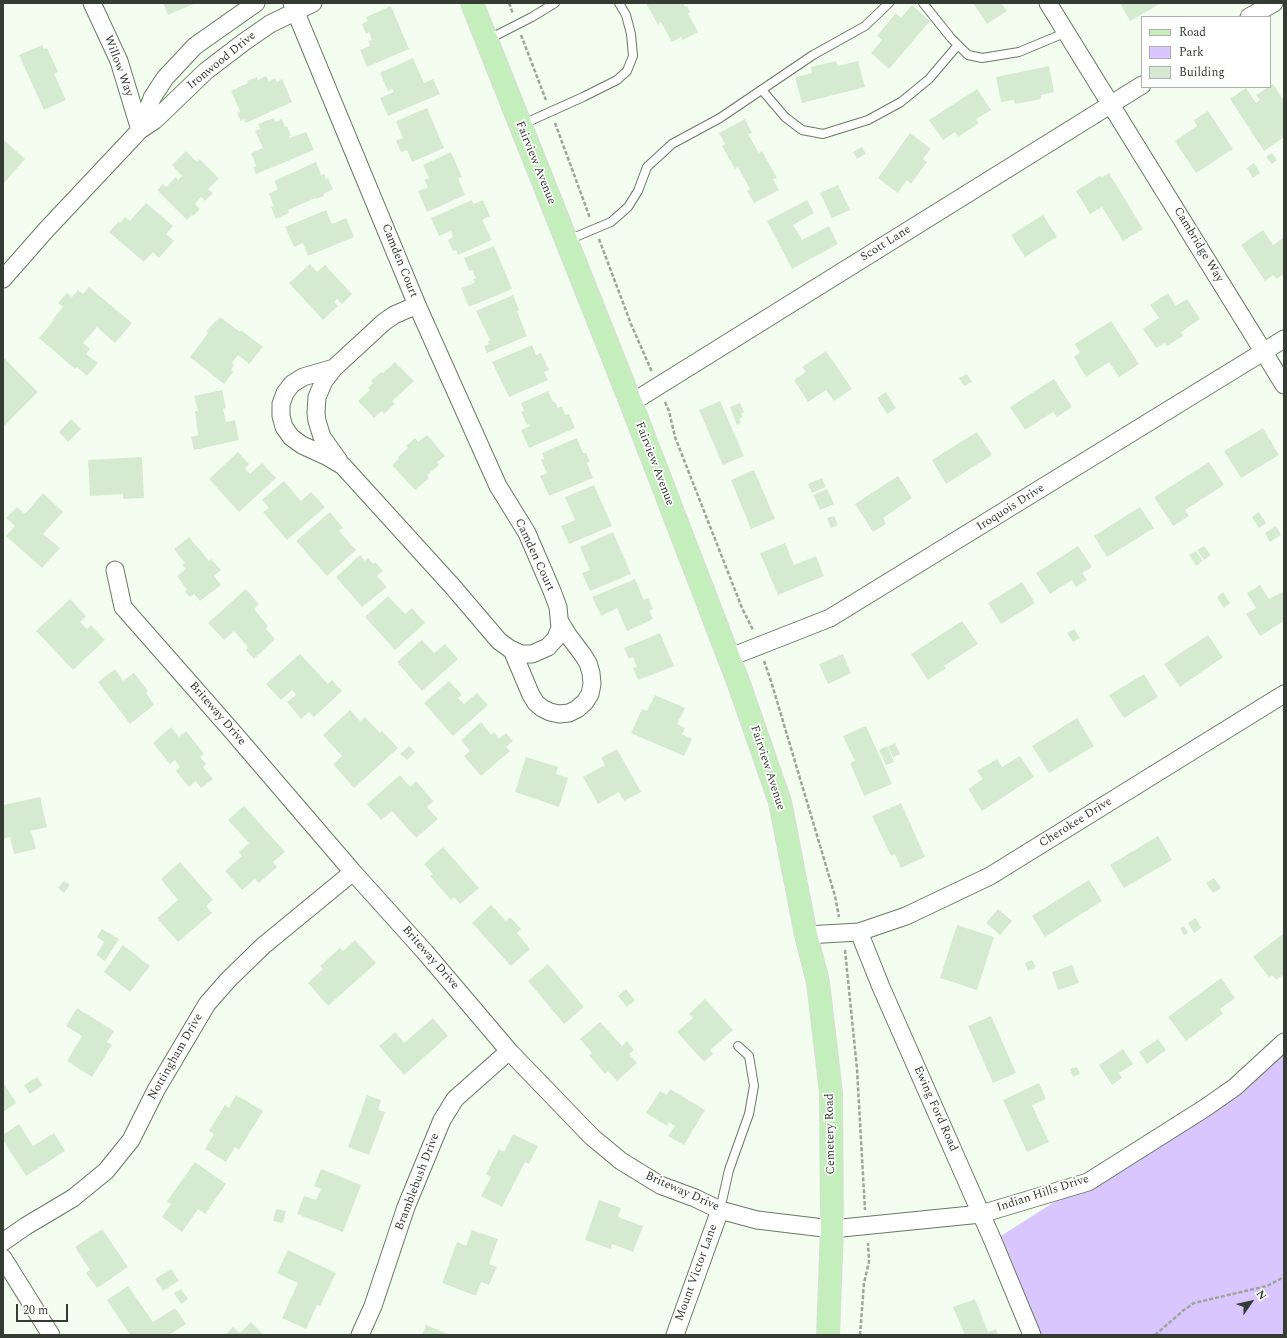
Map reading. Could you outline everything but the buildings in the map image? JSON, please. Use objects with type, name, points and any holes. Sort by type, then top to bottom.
[{"type":"main road","name":"Fairview Avenue","points":[[472,3],[631,403],[728,658],[780,802],[806,935]]},
{"type":"main road","name":"Cemetery Road","points":[[806,935],[818,982],[831,1093],[832,1229],[828,1335]]},
{"type":"street","name":"Willow Way","points":[[92,3],[118,61],[140,130]]},
{"type":"street","name":"Ironwood Drive","points":[[140,130],[152,98],[165,78],[195,46],[256,3]]},
{"type":"street","name":"Ironwood Drive","points":[[3,279],[46,230],[140,130],[155,120],[206,71],[223,57],[294,7],[313,3]]},
{"type":"street","name":"Cambridge Way","points":[[1048,3],[1112,104],[1284,385]]},
{"type":"street","points":[[1251,16],[1274,3]]},
{"type":"street","name":"Camden Court","points":[[294,7],[417,305],[498,486],[527,532],[558,606],[560,622],[558,634],[552,644],[543,650],[521,654],[499,641],[453,587],[343,466],[296,441],[284,427],[281,416],[281,404],[285,393],[292,384],[303,377],[334,368]]},
{"type":"street","name":"Scott Lane","points":[[631,403],[1141,86]]},
{"type":"street","points":[[343,466],[327,446],[318,425],[316,413],[317,397],[320,389],[334,368],[394,315],[417,305]]},
{"type":"street","name":"Iroquois Drive","points":[[728,658],[830,618],[1284,339]]},
{"type":"street","name":"Briteway Drive","points":[[115,570],[123,607],[353,872],[426,952],[509,1051],[592,1137],[616,1158],[635,1171],[660,1185],[695,1198],[720,1210],[757,1220],[832,1229]]},
{"type":"street","points":[[512,650],[531,695],[536,703],[550,712],[559,714],[569,713],[585,702],[590,694],[592,673],[583,654],[560,622]]},
{"type":"street","name":"Cherokee Drive","points":[[859,932],[906,916],[990,876],[1284,694]]},
{"type":"street","name":"Nottingham Drive","points":[[3,1242],[26,1226],[73,1198],[106,1171],[131,1140],[156,1090],[207,1004],[228,980],[263,946],[353,872]]},
{"type":"street","points":[[806,935],[859,932]]},
{"type":"street","name":"Ewing Ford Road","points":[[859,932],[881,987],[981,1214],[1032,1335]]},
{"type":"street","name":"Indian Hills Drive","points":[[832,1229],[981,1214],[1088,1182],[1205,1108],[1235,1087],[1284,1042]]},
{"type":"street","name":"Bramblebush Drive","points":[[360,1335],[373,1306],[406,1207],[442,1120],[455,1099],[509,1051]]},
{"type":"street","name":"Mount Victor Lane","points":[[675,1335],[720,1210]]},
{"type":"street","points":[[3,1258],[51,1335]]},
{"type":"lane","points":[[486,40],[532,17],[555,3]]},
{"type":"lane","points":[[520,126],[583,97],[616,80],[627,71],[633,56],[631,34],[626,15],[619,3]]},
{"type":"lane","points":[[566,241],[611,222],[628,207],[638,191],[647,167],[672,144],[720,118],[813,55],[865,26],[889,3]]},
{"type":"lane","points":[[923,3],[968,55],[982,58],[1019,52],[1067,32]]},
{"type":"lane","points":[[762,90],[785,117],[802,130],[823,134],[868,120],[901,102],[929,79],[958,45]]},
{"type":"lane","points":[[720,1210],[729,1170],[749,1114],[754,1086],[749,1056],[738,1046]]},
{"type":"path","points":[[1155,1335],[1194,1303],[1267,1286],[1284,1277]]},
{"type":"green space","points":[[1284,1042],[1284,1335],[1031,1335],[993,1241],[1235,1087]]}]
